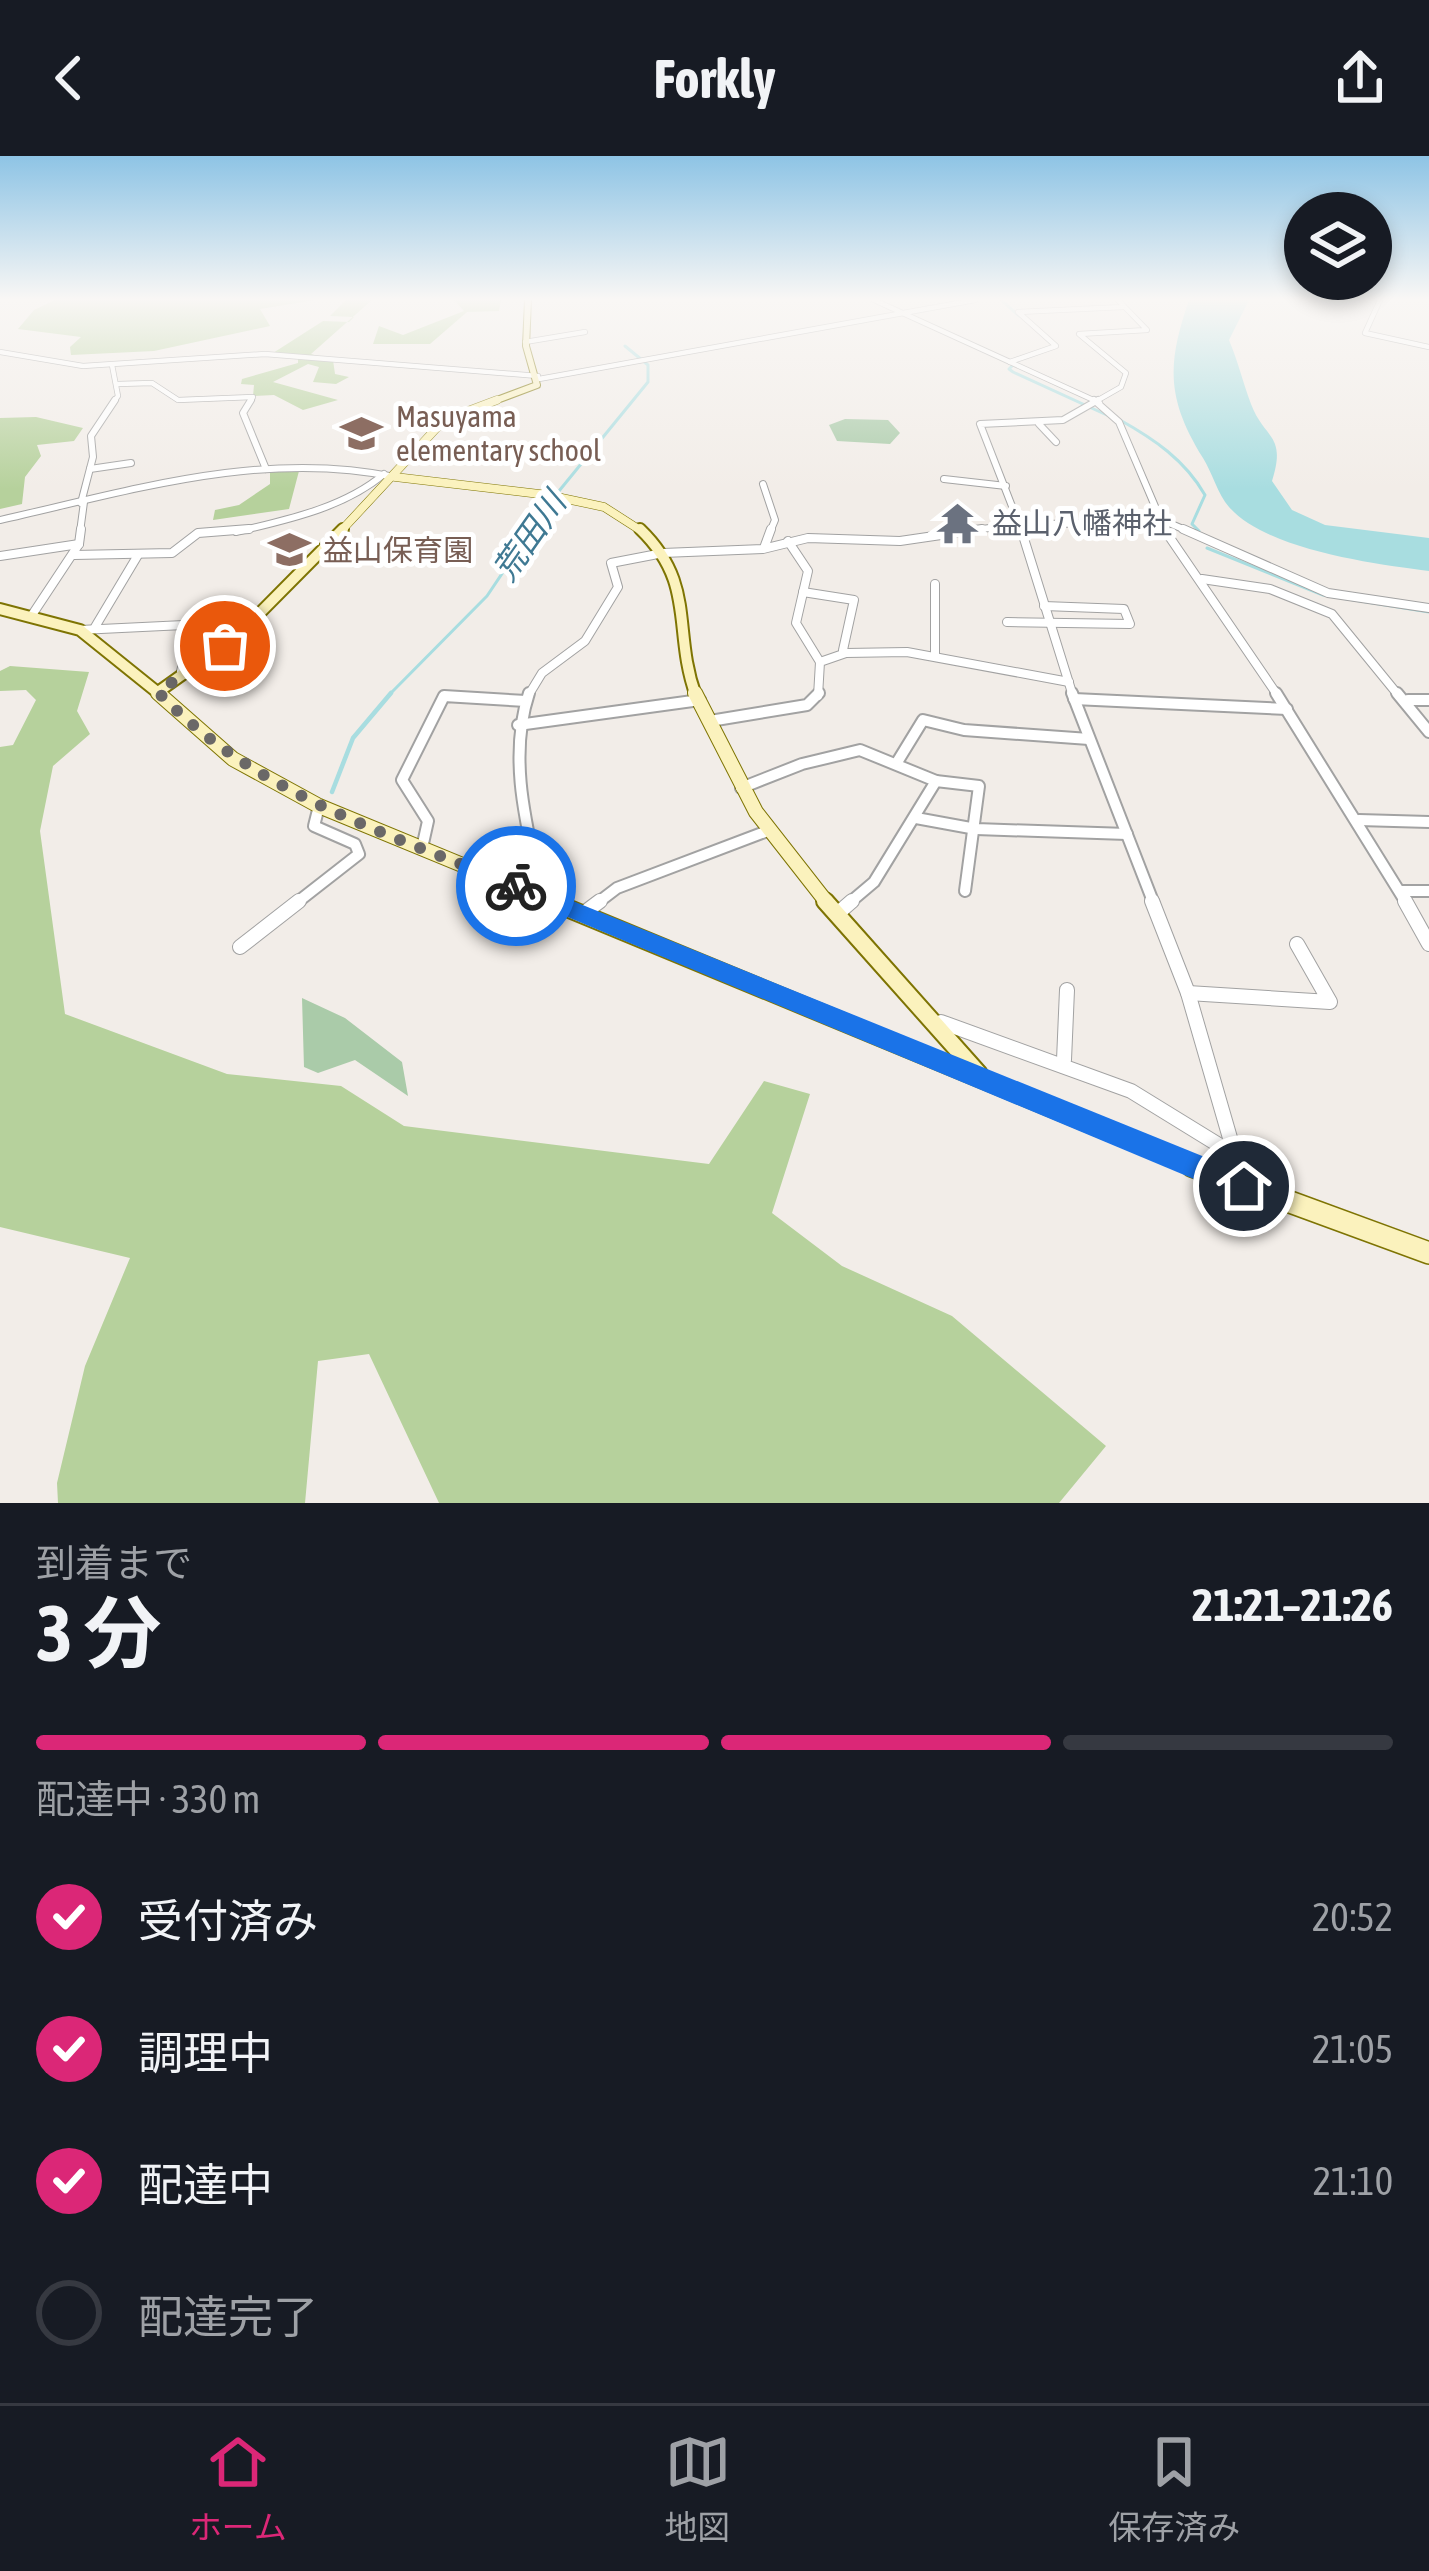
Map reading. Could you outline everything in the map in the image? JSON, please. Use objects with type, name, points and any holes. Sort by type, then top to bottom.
[{"type":"street","points":[[63,363],[142,363]]},
{"type":"street","points":[[366,363],[539,378],[627,363]]},
{"type":"street","points":[[533,363],[539,378]]},
{"type":"street","points":[[1114,363],[1126,373],[1121,388],[1063,419],[980,424],[1006,486],[1074,698],[1188,994],[1244,1186]]},
{"type":"street","points":[[1013,364],[1117,419],[1160,524],[1202,579],[1359,820],[1429,944]]},
{"type":"street","points":[[32,615],[50,580],[80,544],[91,436],[116,404],[118,383],[112,365]]},
{"type":"street","points":[[158,692],[238,635],[444,420],[524,393],[539,378]]},
{"type":"street","points":[[118,383],[152,383],[178,400],[253,398],[243,413],[266,469]]},
{"type":"street","points":[[1036,422],[1056,442]]},
{"type":"street","points":[[90,470],[131,463]]},
{"type":"street","points":[[0,520],[266,469],[390,476],[555,496],[624,512],[663,553],[685,594],[686,659],[741,788],[837,914],[940,1022],[981,1076]]},
{"type":"street","points":[[74,555],[172,553],[198,533],[233,532],[299,517],[390,476]]},
{"type":"street","points":[[944,479],[1006,486]]},
{"type":"street","points":[[763,484],[775,520],[763,549]]},
{"type":"street","points":[[514,569],[555,496]]},
{"type":"street","points":[[542,897],[518,725],[526,700],[544,671],[585,644],[598,604],[618,587],[611,563],[663,553],[763,549],[788,541],[926,540],[1018,524],[1160,524],[1179,526],[1272,573],[1328,593],[1429,608]]},
{"type":"street","points":[[710,722],[807,705],[819,695],[820,662],[796,623],[806,561],[793,553],[788,541]]},
{"type":"street","points":[[0,556],[80,544]]},
{"type":"street","points":[[95,627],[138,555]]},
{"type":"street","points":[[1202,579],[1270,589],[1332,614],[1408,700],[1429,732]]},
{"type":"street","points":[[935,584],[935,656]]},
{"type":"street","points":[[802,592],[854,600],[843,650]]},
{"type":"street","points":[[1006,622],[1130,624],[1124,609],[1044,606]]},
{"type":"street","points":[[0,609],[80,630],[115,652],[233,759],[319,806],[1244,1186],[1429,1253]]},
{"type":"street","points":[[80,630],[184,625],[192,635],[181,671],[187,675]]},
{"type":"street","points":[[820,662],[843,650],[935,656],[1010,676],[1069,682]]},
{"type":"street","points":[[422,848],[428,820],[403,780],[444,696],[526,700]]},
{"type":"street","points":[[1074,698],[1287,709]]},
{"type":"street","points":[[518,725],[700,700]]},
{"type":"street","points":[[1408,700],[1429,700]]},
{"type":"street","points":[[896,764],[918,736],[922,720],[964,730],[1089,739]]},
{"type":"street","points":[[741,788],[848,752],[896,764],[936,781],[980,786],[965,891]]},
{"type":"street","points":[[837,914],[874,882],[936,781]]},
{"type":"street","points":[[240,947],[359,854],[355,844],[314,826],[319,806]]},
{"type":"street","points":[[916,818],[976,829],[1126,834]]},
{"type":"street","points":[[1359,820],[1429,822]]},
{"type":"street","points":[[584,913],[617,888],[770,830]]},
{"type":"street","points":[[1401,891],[1429,892]]},
{"type":"street","points":[[1188,994],[1330,1002],[1297,944]]},
{"type":"street","points":[[1064,1060],[1066,990]]},
{"type":"street","points":[[940,1022],[1064,1060],[1146,1095],[1235,1156]]},
{"type":"green space","points":[[298,363],[333,363],[335,374],[349,377],[336,384],[313,382],[319,367],[308,364],[273,382],[338,400],[303,410],[274,395],[253,396],[254,385],[241,384],[242,379]]},
{"type":"green space","points":[[36,417],[83,428],[74,441],[37,445],[41,456],[25,477],[22,504],[0,509],[0,418]]},
{"type":"green space","points":[[845,419],[888,420],[900,433],[890,444],[837,441],[829,425]]},
{"type":"green space","points":[[270,471],[299,471],[289,509],[213,520],[215,510],[239,505],[270,484]]},
{"type":"green space","points":[[10,666],[89,672],[77,711],[90,734],[53,766],[40,831],[65,1014],[227,1074],[341,1086],[404,1126],[709,1164],[764,1081],[810,1094],[772,1213],[842,1266],[952,1316],[1106,1446],[1059,1503],[439,1503],[369,1354],[318,1361],[305,1503],[58,1503],[57,1483],[85,1366],[130,1258],[0,1227],[0,747],[13,745],[36,700],[26,690],[0,691],[0,671]]},
{"type":"green space","points":[[302,998],[345,1018],[402,1062],[408,1096],[355,1060],[318,1073],[304,1067]]},
{"type":"water","points":[[1174,363],[1237,363],[1256,415],[1275,445],[1272,481],[1292,510],[1325,525],[1429,538],[1429,571],[1323,553],[1246,522],[1229,507],[1191,437],[1174,381]]},
{"type":"waterway","name":"荒田川","points":[[388,696],[487,596],[550,502],[648,382],[645,363]]},
{"type":"waterway","points":[[1015,363],[1009,369],[1013,372],[1109,416]]},
{"type":"waterway","points":[[1120,420],[1168,452],[1197,483],[1205,495],[1192,524],[1199,531]]},
{"type":"waterway","points":[[1207,548],[1323,595],[1429,612]]},
{"type":"waterway","name":"荒田川","points":[[332,792],[353,738],[391,693]]},
{"type":"way so far","points":[[225,646],[158,692],[233,759],[319,806],[516,886]]},
{"type":"place","name":"Masuyama elementary school","points":[[362,433]]},
{"type":"place","name":"益山八幡神社","points":[[958,523]]},
{"type":"place","name":"益山保育園","points":[[289,550]]},
{"type":"route","points":[[516,886],[1244,1186]]}]
